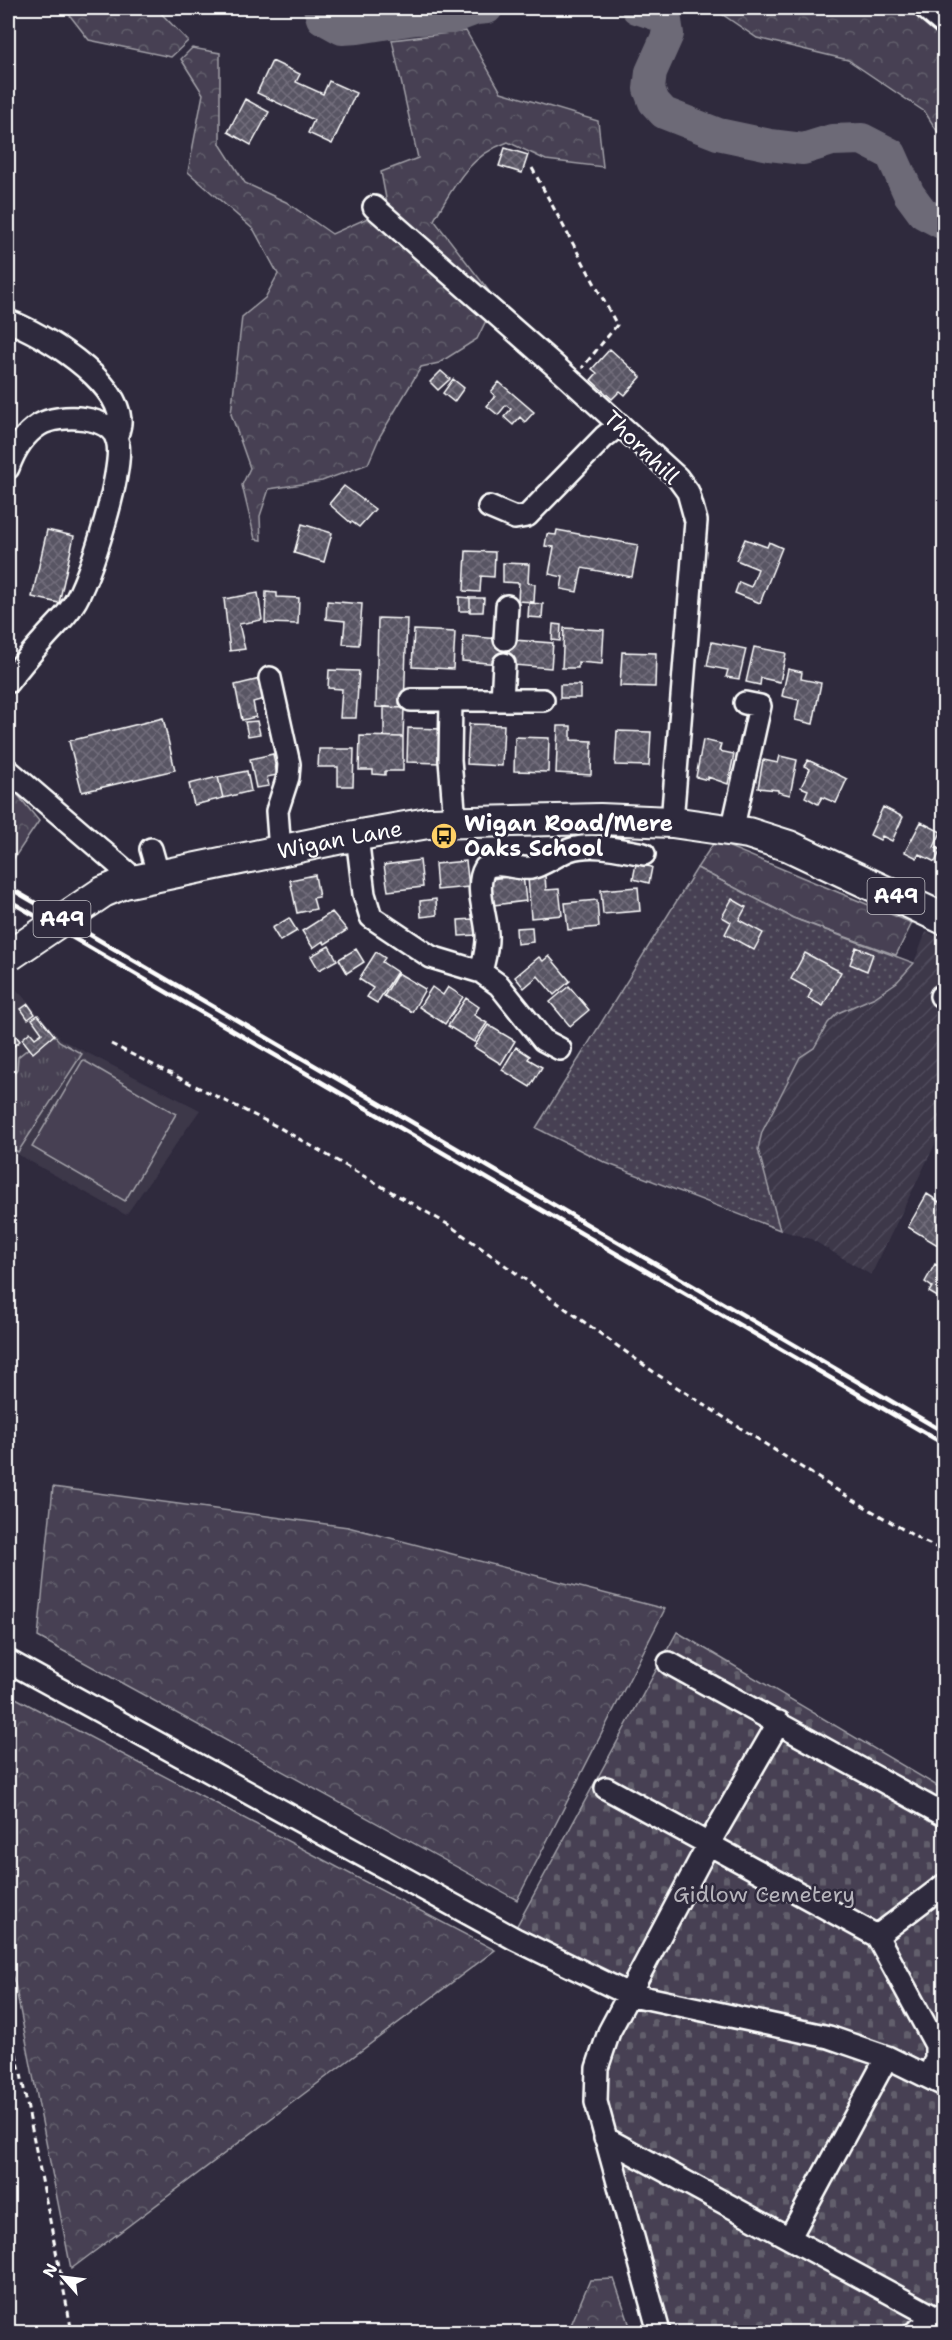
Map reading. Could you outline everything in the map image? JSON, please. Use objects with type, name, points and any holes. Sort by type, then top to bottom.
[{"type":"highway","name":"Wigan Lane","points":[[140,873],[280,851],[428,823],[600,819],[672,822],[748,833],[789,846],[945,919]]},
{"type":"highway","name":"A49","points":[[9,955],[103,892],[140,873]]},
{"type":"street","points":[[925,8],[945,24]]},
{"type":"street","name":"Thornhill","points":[[374,207],[677,477],[688,492],[696,521],[672,822]]},
{"type":"street","points":[[8,321],[47,341],[91,371],[107,391],[118,411],[121,421],[116,438]]},
{"type":"street","points":[[8,468],[14,449],[28,435],[40,424],[62,418],[75,417],[101,423],[113,432],[118,442],[119,464],[116,487],[90,568],[77,599],[8,682]]},
{"type":"street","points":[[489,507],[515,518],[527,516],[604,436],[619,425]]},
{"type":"street","points":[[506,639],[507,606]]},
{"type":"street","points":[[502,700],[504,664]]},
{"type":"street","points":[[270,678],[289,764],[288,777],[277,812],[280,851]]},
{"type":"street","points":[[411,700],[543,700]]},
{"type":"street","points":[[451,700],[450,760],[455,822]]},
{"type":"street","points":[[732,831],[760,706],[745,703]]},
{"type":"street","points":[[8,770],[140,873]]},
{"type":"street","points":[[357,836],[364,894],[371,917],[431,957],[481,972],[499,984],[543,1040],[560,1049]]},
{"type":"street","points":[[481,972],[487,940],[480,881],[485,868],[499,865],[536,867],[562,853],[584,847],[644,854]]},
{"type":"street","points":[[8,1661],[515,1939],[628,1994],[829,2037],[887,2057],[937,2081],[936,2044],[877,1936],[606,1788]]},
{"type":"street","points":[[669,1663],[945,1815]]},
{"type":"street","points":[[659,2332],[596,2102],[597,2068],[609,2032],[628,1994],[708,1845],[779,1722]]},
{"type":"street","points":[[877,1936],[945,1885]]},
{"type":"street","points":[[790,2237],[887,2057]]},
{"type":"street","points":[[605,2138],[941,2316]]},
{"type":"street","points":[[915,2332],[941,2316]]},
{"type":"path","points":[[532,168],[617,325],[571,381]]},
{"type":"path","points":[[111,1044],[280,1128],[449,1225],[658,1375],[840,1492],[921,1540],[945,1551]]},
{"type":"path","points":[[8,2024],[21,2074],[72,2332]]},
{"type":"shaded area","points":[[926,932],[944,939],[944,1126],[871,1275],[811,1239],[780,1230],[758,1149],[762,1132],[800,1057],[814,1048],[828,1023],[838,1013],[897,982],[914,963]]},
{"type":"shaded area","points":[[8,980],[62,1040],[200,1110],[126,1215],[8,1149]]},
{"type":"green space","points":[[64,8],[156,8],[188,41],[171,57],[89,40]]},
{"type":"green space","points":[[713,8],[909,8],[944,37],[944,142],[925,112],[848,60],[757,38]]},
{"type":"green space","points":[[466,31],[501,92],[598,121],[603,167],[546,160],[508,142],[482,155],[472,164],[456,184],[434,220],[496,300],[477,339],[439,363],[421,367],[380,436],[368,464],[322,481],[269,489],[260,516],[261,540],[255,539],[242,485],[250,468],[231,414],[242,317],[265,298],[278,274],[254,230],[188,172],[203,94],[181,59],[192,48],[220,53],[220,144],[245,183],[286,202],[332,234],[388,209],[381,172],[418,158],[392,40]]},
{"type":"green space","points":[[8,783],[39,821],[8,867]]},
{"type":"green space","points":[[715,841],[912,923],[896,955],[793,918],[697,868]]},
{"type":"green space","points":[[697,868],[793,918],[914,963],[897,982],[875,997],[838,1013],[828,1023],[814,1048],[800,1057],[762,1132],[758,1149],[780,1230],[606,1163],[536,1128]]},
{"type":"green space","points":[[54,1035],[59,1041],[82,1054],[18,1152],[8,1146],[8,1081],[17,1069],[18,1057],[29,1048],[33,1052]]},
{"type":"green space","points":[[83,1060],[176,1114],[125,1201],[32,1147]]},
{"type":"green space","points":[[53,1487],[348,1527],[665,1609],[517,1900],[38,1637]]},
{"type":"green space","name":"Gidlow Cemetery","points":[[677,1632],[944,1790],[944,2328],[939,2332],[652,2332],[591,2103],[588,2061],[615,1998],[508,1942]]},
{"type":"green space","points":[[8,1694],[495,1950],[71,2269],[15,1984],[8,1964]]},
{"type":"green space","points":[[614,2279],[632,2332],[568,2332],[590,2280]]},
{"type":"water","points":[[310,8],[333,8],[337,15],[356,21],[369,20],[371,28],[363,41],[336,39],[323,32]]},
{"type":"building","points":[[272,61],[300,74],[296,82],[323,94],[329,81],[356,93],[332,144],[308,133],[314,120],[257,93]]},
{"type":"building","points":[[245,99],[269,112],[251,145],[228,132]]},
{"type":"building","points":[[505,148],[528,155],[522,173],[499,166]]},
{"type":"building","points":[[610,349],[641,377],[625,395],[620,391],[612,399],[591,380],[597,373],[592,369]]},
{"type":"building","points":[[441,371],[450,379],[438,390],[430,382]]},
{"type":"building","points":[[453,379],[464,388],[454,402],[443,393]]},
{"type":"building","points":[[499,382],[534,412],[525,422],[520,417],[513,425],[504,417],[511,409],[506,405],[498,415],[487,406],[495,396],[491,392]]},
{"type":"building","points":[[344,486],[375,509],[359,527],[329,504]]},
{"type":"building","points":[[302,524],[332,533],[324,562],[294,553]]},
{"type":"building","points":[[47,530],[74,536],[59,603],[32,597]]},
{"type":"building","points":[[557,530],[638,545],[632,577],[582,568],[577,592],[561,589],[563,577],[549,574],[554,547],[545,546],[547,534],[556,535]]},
{"type":"building","points":[[745,539],[767,547],[769,542],[782,548],[760,603],[735,593],[739,582],[751,587],[758,569],[736,560]]},
{"type":"building","points":[[466,551],[495,552],[494,577],[481,576],[480,592],[464,591]]},
{"type":"building","points":[[503,563],[529,564],[528,583],[535,584],[534,602],[518,601],[519,583],[503,582]]},
{"type":"building","points":[[266,592],[277,593],[277,597],[299,598],[298,624],[265,623]]},
{"type":"building","points":[[258,593],[262,620],[239,624],[245,649],[230,651],[224,599]]},
{"type":"building","points":[[459,597],[470,598],[470,611],[459,611]]},
{"type":"building","points":[[470,598],[484,598],[483,612],[470,612]]},
{"type":"building","points":[[327,601],[362,604],[359,645],[343,644],[345,621],[326,619]]},
{"type":"building","points":[[529,603],[543,604],[542,618],[528,617]]},
{"type":"building","points":[[378,618],[407,619],[404,708],[376,707]]},
{"type":"building","points":[[553,624],[561,625],[560,641],[552,640]]},
{"type":"building","points":[[564,628],[604,630],[602,664],[578,662],[578,668],[562,668]]},
{"type":"building","points":[[414,630],[455,632],[453,669],[412,667]]},
{"type":"building","points":[[463,636],[553,643],[551,668],[462,661]]},
{"type":"building","points":[[712,642],[746,649],[739,679],[726,677],[728,670],[707,666]]},
{"type":"building","points":[[754,647],[786,653],[780,682],[761,678],[760,685],[746,682]]},
{"type":"building","points":[[622,652],[656,653],[655,687],[620,686]]},
{"type":"building","points":[[788,669],[802,672],[801,679],[821,683],[813,724],[795,720],[799,700],[782,696]]},
{"type":"building","points":[[329,670],[359,671],[356,718],[340,718],[342,689],[328,688]]},
{"type":"building","points":[[260,679],[264,699],[253,702],[256,717],[242,720],[235,685]]},
{"type":"building","points":[[560,685],[580,685],[580,698],[560,698]]},
{"type":"building","points":[[384,707],[404,708],[403,737],[384,737]]},
{"type":"building","points":[[163,718],[175,770],[82,792],[69,741]]},
{"type":"building","points":[[257,721],[260,734],[248,736],[245,722]]},
{"type":"building","points":[[469,724],[504,725],[502,766],[467,764]]},
{"type":"building","points":[[558,726],[571,726],[571,740],[592,741],[591,775],[556,773]]},
{"type":"building","points":[[408,728],[443,729],[441,763],[407,762]]},
{"type":"building","points":[[617,731],[651,732],[649,766],[615,765]]},
{"type":"building","points":[[360,736],[403,737],[403,771],[385,771],[385,775],[373,774],[373,770],[359,770]]},
{"type":"building","points":[[515,737],[549,738],[548,772],[514,771]]},
{"type":"building","points":[[703,740],[721,744],[719,751],[734,754],[728,784],[708,777],[708,780],[696,777]]},
{"type":"building","points":[[319,749],[354,749],[353,786],[338,786],[338,767],[318,767]]},
{"type":"building","points":[[273,754],[277,775],[267,777],[269,786],[256,788],[250,759]]},
{"type":"building","points":[[780,756],[797,760],[790,795],[778,792],[778,790],[758,788],[763,760],[778,763]]},
{"type":"building","points":[[808,760],[847,779],[836,803],[822,797],[818,804],[805,797],[808,790],[801,787],[810,769],[804,766]]},
{"type":"building","points":[[247,771],[251,791],[223,798],[218,777]]},
{"type":"building","points":[[218,777],[223,798],[194,805],[189,784]]},
{"type":"building","points":[[883,807],[903,817],[892,841],[882,836],[880,840],[870,835]]},
{"type":"building","points":[[921,822],[941,832],[934,847],[941,850],[935,862],[919,854],[917,858],[905,852]]},
{"type":"building","points":[[420,860],[423,887],[388,891],[384,865]]},
{"type":"building","points":[[466,861],[469,887],[437,890],[435,864]]},
{"type":"building","points":[[636,864],[652,867],[649,883],[633,879]]},
{"type":"building","points":[[315,875],[319,897],[313,898],[316,909],[297,913],[290,880]]},
{"type":"building","points":[[523,875],[526,901],[494,905],[491,879]]},
{"type":"building","points":[[545,875],[546,890],[559,889],[562,915],[531,918],[528,877]]},
{"type":"building","points":[[638,887],[640,911],[603,914],[601,890]]},
{"type":"building","points":[[436,899],[437,915],[421,917],[420,901]]},
{"type":"building","points":[[732,899],[746,907],[739,920],[763,933],[754,950],[725,934],[731,922],[722,917]]},
{"type":"building","points":[[597,900],[599,927],[568,930],[565,903]]},
{"type":"building","points":[[332,912],[347,930],[325,944],[323,941],[313,948],[302,931]]},
{"type":"building","points":[[289,918],[297,931],[280,941],[272,928]]},
{"type":"building","points":[[474,919],[476,935],[459,936],[458,920]]},
{"type":"building","points":[[532,927],[533,942],[517,944],[516,928]]},
{"type":"building","points":[[329,946],[337,960],[319,970],[311,956]]},
{"type":"building","points":[[856,947],[873,954],[867,971],[850,964]]},
{"type":"building","points":[[356,949],[364,962],[347,973],[339,959]]},
{"type":"building","points":[[376,952],[385,958],[382,962],[397,972],[377,1003],[367,997],[373,988],[359,979]]},
{"type":"building","points":[[805,953],[841,972],[823,1006],[808,998],[812,990],[791,979]]},
{"type":"building","points":[[549,956],[570,981],[554,995],[538,976],[524,988],[515,977],[539,957],[543,961]]},
{"type":"building","points":[[398,973],[425,989],[412,1012],[384,996]]},
{"type":"building","points":[[569,986],[589,1010],[570,1026],[550,1002]]},
{"type":"building","points":[[432,987],[443,995],[448,987],[463,997],[445,1024],[419,1007]]},
{"type":"building","points":[[8,992],[13,998],[8,1002]]},
{"type":"building","points":[[466,998],[479,1007],[474,1015],[487,1023],[474,1042],[448,1026]]},
{"type":"building","points":[[8,1002],[13,1007],[8,1012]]},
{"type":"building","points":[[28,1004],[35,1014],[28,1019],[21,1009]]},
{"type":"building","points":[[38,1015],[54,1035],[33,1053],[22,1039],[30,1032],[35,1038],[42,1033],[32,1019]]},
{"type":"building","points":[[488,1025],[515,1041],[501,1064],[474,1047]]},
{"type":"building","points":[[8,1026],[20,1041],[9,1050],[8,1048]]},
{"type":"building","points":[[516,1047],[530,1056],[528,1059],[542,1067],[530,1087],[502,1070]]},
{"type":"building","points":[[944,1130],[944,1144],[939,1141]]},
{"type":"building","points":[[927,1194],[944,1205],[944,1249],[908,1227]]},
{"type":"building","points":[[935,1264],[944,1269],[944,1301],[929,1292],[932,1287],[925,1282]]},
{"type":"waterway","points":[[319,8],[322,18],[342,29],[415,19],[452,18],[476,9],[487,8]]},
{"type":"waterway","points":[[637,8],[658,15],[666,21],[668,34],[651,72],[649,89],[654,102],[664,113],[718,134],[770,145],[803,149],[832,140],[862,139],[891,154],[909,194],[923,213],[944,224]]},
{"type":"railway","points":[[8,887],[944,1432]]},
{"type":"railway","points":[[8,900],[944,1444]]},
{"type":"place","name":"Wigan Road/Mere Oaks School","points":[[444,836]]}]
